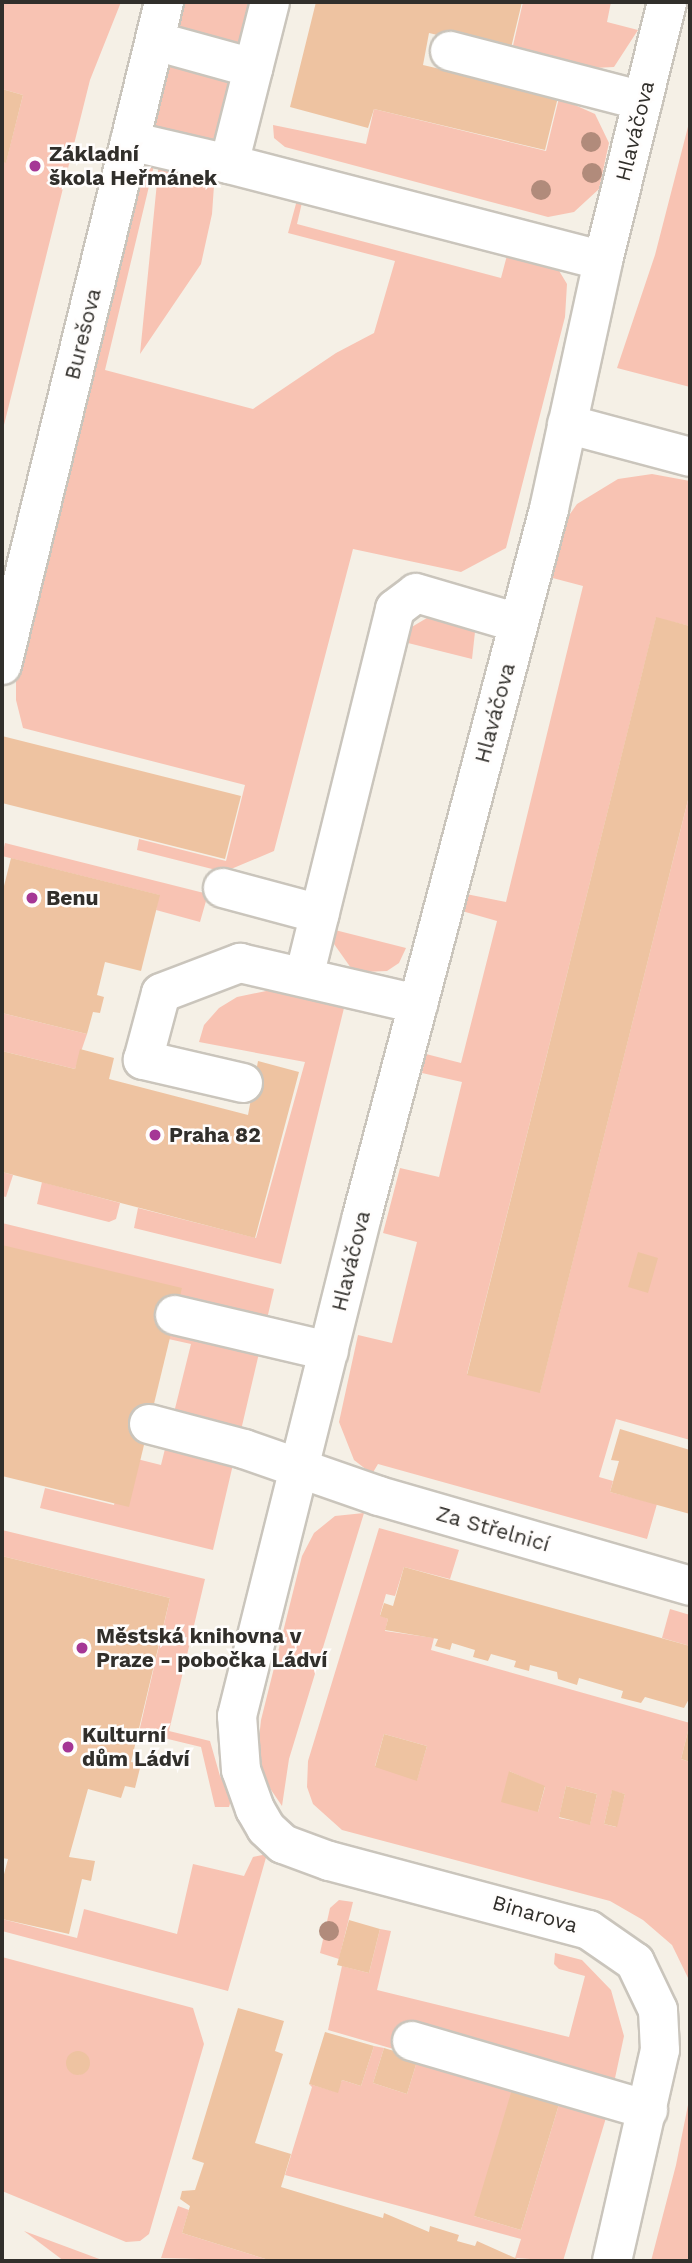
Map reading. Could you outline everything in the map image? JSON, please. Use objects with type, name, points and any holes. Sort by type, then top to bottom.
[{"type":"street","name":"Burešova","points":[[2,665],[164,2]]},
{"type":"street","points":[[229,164],[270,2]]},
{"type":"street","name":"Hlaváčova","points":[[329,1861],[283,1844],[266,1828],[242,1770],[237,1716],[297,1471],[519,623],[603,261],[667,2]]},
{"type":"street","points":[[155,41],[253,68]]},
{"type":"street","points":[[450,51],[643,101]]},
{"type":"street","points":[[130,141],[603,261]]},
{"type":"street","points":[[567,424],[690,457]]},
{"type":"street","points":[[304,977],[395,609],[416,593],[519,623]]},
{"type":"street","points":[[223,888],[320,914]]},
{"type":"street","points":[[243,1083],[142,1060],[161,993],[240,963],[418,1004]]},
{"type":"street","points":[[175,1315],[328,1351]]},
{"type":"street","name":"Za Střelnicí","points":[[149,1424],[243,1448],[297,1471],[690,1586]]},
{"type":"street","name":"Binarova","points":[[329,1861],[589,1930],[635,1962],[658,2010],[660,2050],[612,2261]]},
{"type":"street","points":[[412,2041],[648,2110]]},
{"type":"shaded area","name":"Základní škola Heřmánek","points":[[2,2],[121,2],[90,80],[2,433],[2,161],[6,162],[23,95],[2,89]]},
{"type":"shaded area","points":[[184,2],[254,2],[217,143],[212,214],[201,264],[140,354],[162,132],[105,370],[253,409],[336,353],[374,333],[395,261],[288,233],[297,200],[304,194],[297,224],[501,278],[510,244],[555,264],[567,284],[565,317],[506,548],[461,572],[353,549],[274,851],[224,872],[137,850],[139,839],[226,861],[245,785],[23,728],[16,700],[16,675]]},
{"type":"shaded area","points":[[523,2],[611,2],[607,22],[638,30],[614,67],[593,68],[512,50]]},
{"type":"shaded area","points":[[559,98],[595,114],[609,143],[599,189],[574,212],[548,217],[285,147],[274,138],[273,125],[366,144],[374,109],[546,151]]},
{"type":"shaded area","points":[[690,119],[690,387],[617,368],[655,255]]},
{"type":"shaded area","points":[[652,474],[690,481],[690,626],[656,618],[467,1374],[540,1392],[690,792],[690,1440],[616,1419],[599,1477],[613,1481],[610,1492],[657,1504],[647,1539],[378,1464],[372,1474],[354,1460],[339,1422],[358,1335],[392,1343],[417,1242],[383,1233],[400,1168],[439,1177],[462,1082],[422,1073],[426,1054],[461,1063],[497,921],[462,911],[466,894],[506,902],[583,586],[545,576],[565,521],[577,504],[618,479]]},
{"type":"shaded area","points":[[437,612],[459,616],[475,632],[472,659],[404,642],[410,628]]},
{"type":"shaded area","points":[[5,843],[208,894],[200,922],[156,910],[159,895],[2,856]]},
{"type":"shaded area","points":[[335,930],[406,948],[399,963],[387,971],[362,972],[351,968],[334,944]]},
{"type":"shaded area","points":[[276,989],[344,1008],[281,1264],[134,1228],[138,1208],[256,1238],[305,1062],[199,1042],[204,1025],[219,1008],[237,997]]},
{"type":"shaded area","points":[[2,1013],[87,1034],[75,1069],[2,1051]]},
{"type":"shaded area","points":[[2,1172],[13,1175],[6,1197],[2,1196]]},
{"type":"shaded area","points":[[42,1182],[120,1203],[116,1219],[109,1222],[37,1204]]},
{"type":"shaded area","points":[[2,1223],[274,1289],[213,1550],[40,1508],[45,1488],[114,1505],[125,1456],[161,1465],[191,1344],[155,1336],[167,1287],[2,1246]]},
{"type":"shaded area","points":[[364,1513],[289,1759],[282,1806],[263,1778],[258,1747],[261,1720],[302,1556],[314,1533],[335,1516]]},
{"type":"shaded area","points":[[379,1528],[459,1550],[450,1579],[404,1567],[395,1596],[386,1594],[380,1615],[388,1619],[385,1631],[434,1638],[431,1650],[690,1723],[681,1759],[690,1762],[690,1982],[672,1945],[643,1920],[610,1901],[342,1830],[313,1804],[307,1787],[308,1761]],"holes":[[[384,1734],[427,1746],[417,1780],[375,1766]],[[509,1771],[545,1787],[538,1812]],[[566,1786],[597,1794],[590,1824],[559,1818]],[[612,1791],[625,1794],[616,1827],[604,1824]]]},
{"type":"shaded area","points":[[2,1530],[205,1579],[169,1731],[210,1741],[220,1776],[232,1797],[229,1807],[215,1807],[201,1747],[139,1732],[170,1598],[2,1556]]},
{"type":"shaded area","points":[[670,1609],[690,1615],[690,1646],[662,1638]]},
{"type":"shaded area","points":[[267,1854],[228,1991],[2,1931],[2,1919],[77,1938],[84,1909],[177,1934],[193,1864],[244,1876],[253,1857]]},
{"type":"shaded area","points":[[339,1900],[353,1902],[339,1959],[320,1953],[330,1908]]},
{"type":"shaded area","points":[[380,1929],[391,1931],[377,1990],[569,2037],[585,1976],[559,1969],[554,1964],[555,1953],[582,1960],[611,1990],[624,2036],[608,2111],[563,2261],[515,2258],[521,2239],[285,2175],[312,2087],[309,2084],[337,2092],[342,2080],[361,2086],[374,2046],[384,2048],[373,2083],[407,2094],[418,2058],[525,2087],[328,2030],[342,1966],[369,1973]],"holes":[[[560,2101],[521,2230],[474,2216]]]},
{"type":"shaded area","points":[[2,1957],[193,2008],[204,2044],[149,2234],[140,2241],[126,2242],[2,2191]],"holes":[[[76,2052],[82,2052],[90,2062],[79,2075],[67,2066]]]},
{"type":"shaded area","points":[[690,2095],[690,2261],[651,2261],[676,2165]]},
{"type":"shaded area","points":[[178,2206],[189,2210],[182,2233],[272,2261],[161,2258]]},
{"type":"shaded area","points":[[24,2231],[102,2260],[104,2261],[64,2261]]},
{"type":"building","points":[[316,2],[522,2],[510,52],[429,33],[423,65],[558,97],[545,150],[374,109],[368,128],[290,107]]},
{"type":"building","points":[[2,89],[23,95],[6,163],[2,161]]},
{"type":"building","points":[[656,617],[690,626],[690,792],[540,1393],[467,1375]]},
{"type":"building","points":[[2,736],[241,796],[225,859],[2,803]]},
{"type":"building","points":[[11,858],[160,895],[141,971],[105,962],[97,995],[104,997],[100,1013],[93,1012],[87,1034],[2,1013],[2,894]]},
{"type":"building","points":[[80,1049],[114,1058],[109,1079],[248,1115],[258,1061],[299,1072],[255,1238],[2,1172],[2,1051],[75,1069]]},
{"type":"building","points":[[2,1245],[182,1288],[129,1507],[2,1476]]},
{"type":"building","points":[[638,1252],[658,1258],[648,1293],[628,1287]]},
{"type":"building","points":[[620,1429],[690,1450],[690,1514],[610,1492],[619,1461],[611,1460]]},
{"type":"building","name":"Kulturní dům Ládví","points":[[2,1556],[170,1598],[131,1762],[141,1764],[135,1788],[125,1786],[121,1798],[88,1789],[69,1857],[95,1861],[91,1881],[82,1879],[69,1934],[2,1919],[2,1882],[8,1859],[2,1858]]},
{"type":"building","points":[[404,1567],[690,1646],[690,1697],[684,1708],[645,1697],[641,1703],[621,1698],[623,1691],[579,1678],[577,1685],[558,1679],[557,1672],[530,1665],[529,1671],[514,1667],[516,1661],[491,1654],[488,1661],[473,1657],[475,1650],[452,1643],[450,1650],[435,1646],[438,1639],[385,1630],[388,1619],[380,1616],[384,1603],[393,1606]]},
{"type":"building","points":[[690,1727],[690,1762],[681,1759]]},
{"type":"building","points":[[384,1734],[427,1746],[417,1781],[375,1767]]},
{"type":"building","points":[[509,1771],[545,1786],[538,1812],[501,1802]]},
{"type":"building","points":[[566,1786],[597,1794],[590,1825],[559,1817]]},
{"type":"building","points":[[612,1790],[625,1794],[617,1827],[604,1824]]},
{"type":"building","points":[[349,1920],[380,1929],[369,1973],[337,1965]]},
{"type":"building","points":[[238,2008],[284,2021],[275,2051],[283,2054],[255,2143],[291,2154],[281,2187],[383,2218],[384,2213],[429,2232],[430,2226],[459,2235],[457,2241],[475,2246],[477,2241],[522,2261],[272,2261],[182,2233],[190,2206],[180,2199],[182,2191],[195,2190],[204,2163],[192,2159]]},
{"type":"building","points":[[325,2032],[374,2046],[361,2086],[342,2080],[338,2093],[309,2084]]},
{"type":"building","points":[[384,2048],[418,2058],[407,2094],[373,2083]]},
{"type":"building","points":[[78,2051],[86,2055],[90,2063],[86,2071],[78,2075],[70,2071],[66,2063],[70,2055]]},
{"type":"building","points":[[513,2086],[560,2101],[521,2230],[474,2216]]},
{"type":"place","name":"Základní škola Heřmánek","points":[[35,166]]},
{"type":"place","name":"Benu","points":[[32,898]]},
{"type":"place","name":"Praha 82","points":[[155,1135]]},
{"type":"place","name":"Městská knihovna v Praze - pobočka Ládví","points":[[82,1648]]},
{"type":"place","name":"Kulturní dům Ládví","points":[[68,1747]]}]
